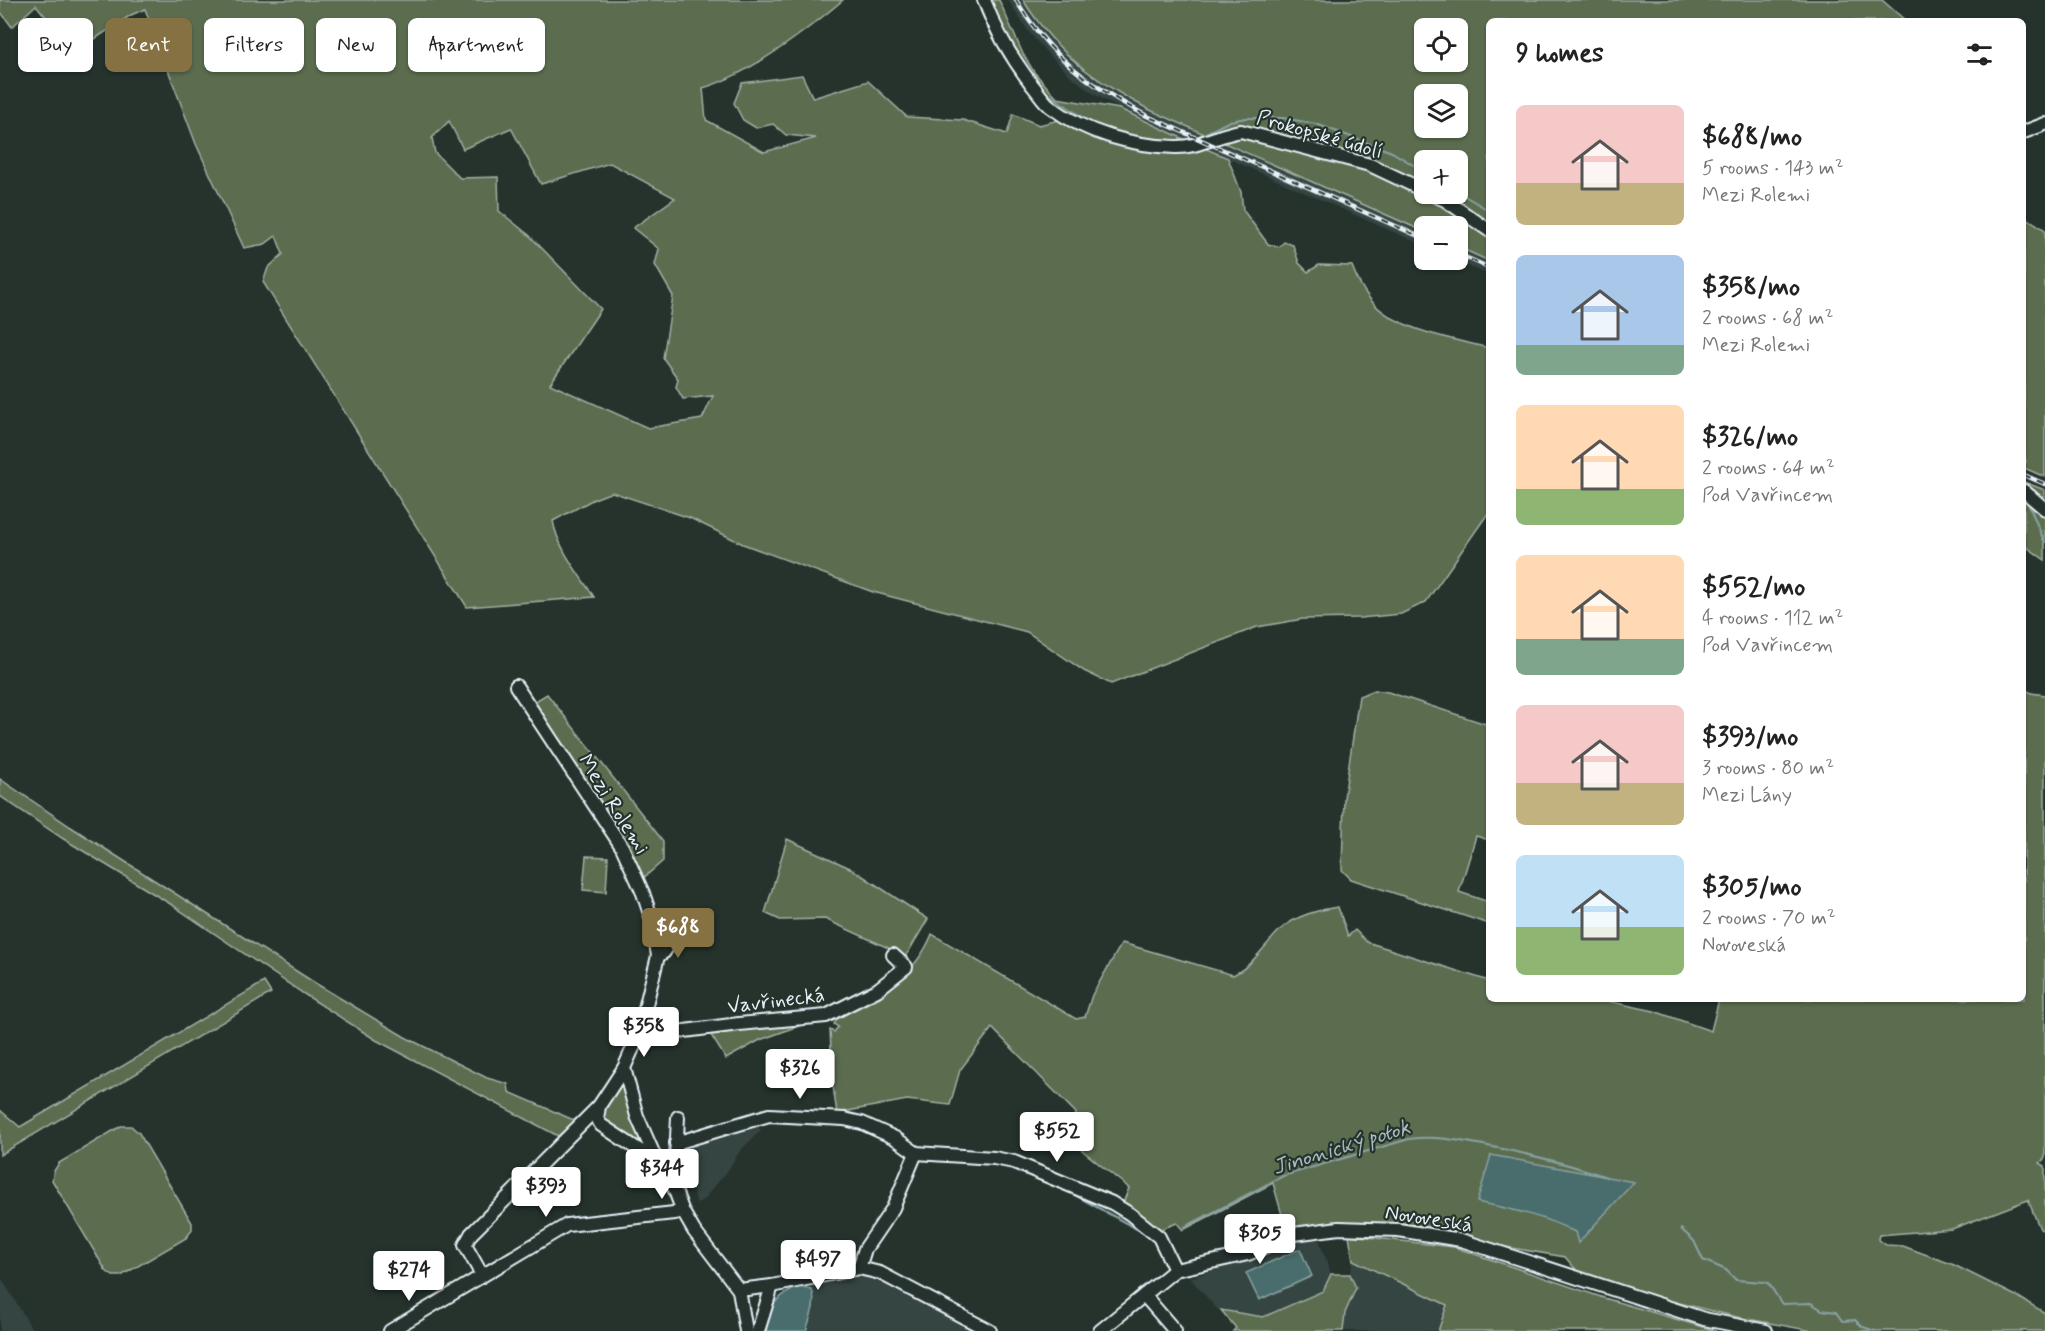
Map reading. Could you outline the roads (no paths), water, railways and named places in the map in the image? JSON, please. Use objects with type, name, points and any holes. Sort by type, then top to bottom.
[{"type":"street","name":"Prokopské údolí","points":[[984,0],[996,31],[1013,60],[1049,106],[1093,131],[1135,142],[1176,147],[1196,145],[1225,133],[1241,131],[1370,165],[1414,186]]},
{"type":"street","points":[[2026,131],[2045,124]]},
{"type":"street","points":[[1451,204],[1486,228]]},
{"type":"street","points":[[2026,492],[2045,509]]},
{"type":"street","name":"Mezi Rolemi","points":[[482,1275],[465,1245],[471,1234],[599,1106],[624,1068],[638,1037],[658,956],[643,893],[622,847],[516,686]]},
{"type":"street","points":[[658,956],[664,952],[674,937]]},
{"type":"street","name":"Vavřinecká","points":[[638,1037],[826,1016],[877,990],[906,967],[893,955]]},
{"type":"street","points":[[624,1068],[637,1116],[657,1162]]},
{"type":"street","points":[[599,1106],[597,1119],[600,1125],[657,1162],[670,1177],[683,1212],[705,1247],[739,1290],[746,1331]]},
{"type":"street","points":[[676,1143],[758,1117],[786,1114],[844,1119],[862,1123],[886,1134],[916,1153],[994,1158],[1014,1162],[1112,1203],[1159,1237],[1175,1270]]},
{"type":"street","points":[[670,1177],[676,1158],[678,1117]]},
{"type":"street","points":[[859,1268],[865,1249],[893,1208],[916,1153]]},
{"type":"street","points":[[390,1331],[567,1225],[683,1212]]},
{"type":"street","name":"Novoveská","points":[[1100,1331],[1175,1270],[1248,1254],[1294,1234],[1339,1228],[1398,1230],[1461,1240],[1704,1319],[1766,1331]]},
{"type":"street","points":[[739,1290],[772,1286],[859,1268],[880,1274],[990,1331]]},
{"type":"street","points":[[759,1331],[772,1286]]},
{"type":"street","points":[[1144,1295],[1175,1331]]},
{"type":"water","points":[[1491,1155],[1634,1182],[1578,1243],[1575,1232],[1539,1217],[1477,1202]]},
{"type":"water","points":[[1300,1249],[1312,1276],[1259,1300],[1246,1273]]},
{"type":"water","points":[[799,1287],[812,1290],[814,1300],[806,1331],[766,1331],[769,1315],[775,1303],[784,1294]]},
{"type":"waterway","points":[[991,0],[1006,35]]},
{"type":"waterway","points":[[1021,60],[1046,92],[1092,124]]},
{"type":"waterway","points":[[1146,138],[1180,141],[1196,138],[1230,121],[1246,118],[1283,118],[1316,124],[1392,152],[1414,165]]},
{"type":"waterway","points":[[1468,198],[1486,209]]},
{"type":"waterway","points":[[2026,502],[2045,543]]},
{"type":"waterway","name":"Jinonický potok","points":[[1185,1227],[1283,1176],[1409,1139],[1439,1138],[1478,1144],[1547,1159],[1606,1177]]},
{"type":"waterway","name":"Jinonický potok","points":[[1062,1188],[1144,1233]]},
{"type":"waterway","name":"Jinonický potok","points":[[1681,1229],[1694,1241],[1703,1260],[1726,1270],[1736,1280],[1765,1282],[1769,1284],[1782,1304],[1811,1303],[1822,1310],[1836,1312],[1842,1321],[1855,1320],[1863,1327],[1875,1331]]},
{"type":"railway","points":[[1016,0],[1057,54],[1107,93],[1147,116],[1414,234]]},
{"type":"railway","points":[[1468,258],[1486,266]]},
{"type":"railway","points":[[2026,476],[2045,484]]}]
